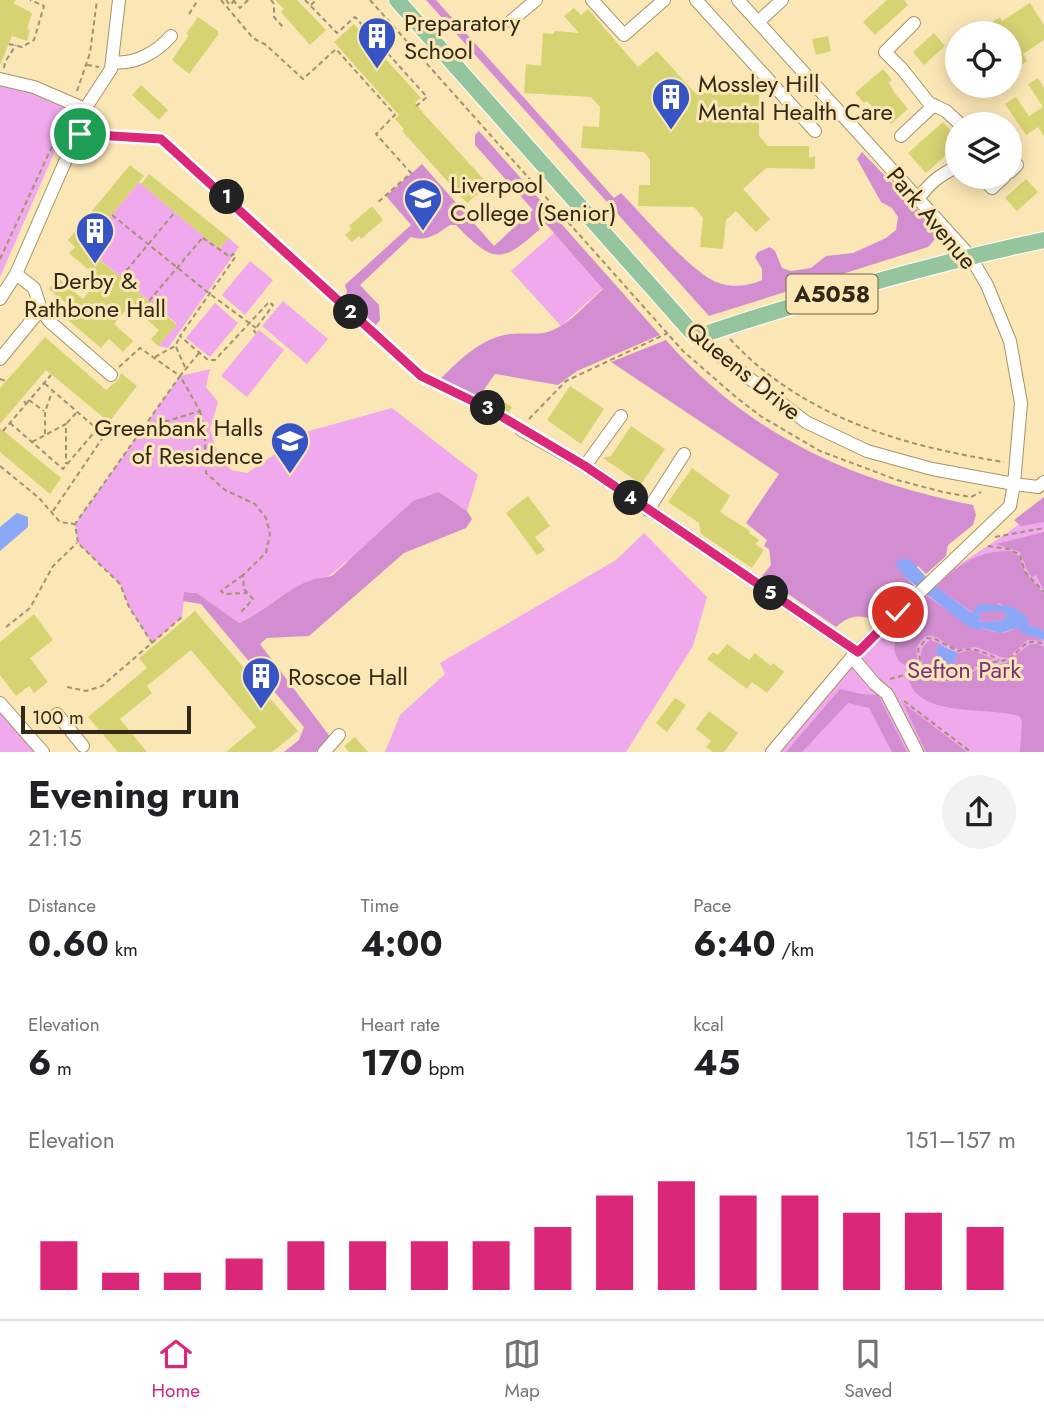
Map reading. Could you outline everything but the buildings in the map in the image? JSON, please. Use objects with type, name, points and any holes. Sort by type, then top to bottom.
[{"type":"main road","name":"Queens Drive","points":[[397,0],[690,331]]},
{"type":"main road","name":"A5058","points":[[690,331],[721,329],[850,288],[970,256],[1044,240]]},
{"type":"street","points":[[0,299],[16,274],[75,139],[85,109],[111,69],[119,0]]},
{"type":"street","points":[[511,21],[536,0]]},
{"type":"street","points":[[592,0],[624,35],[664,0]]},
{"type":"street","points":[[696,0],[815,131]]},
{"type":"street","name":"Park Avenue","points":[[738,0],[970,256],[987,285],[1010,341],[1021,403],[1014,484]]},
{"type":"street","points":[[758,22],[782,0]]},
{"type":"street","points":[[914,23],[885,52],[929,103],[946,112]]},
{"type":"street","points":[[113,62],[120,63],[150,55],[171,36]]},
{"type":"street","points":[[1,79],[34,87],[85,109]]},
{"type":"street","points":[[901,136],[934,105]]},
{"type":"street","points":[[918,199],[929,184],[945,172]]},
{"type":"street","points":[[16,274],[34,288],[41,309],[49,321],[111,375]]},
{"type":"street","points":[[0,359],[41,309]]},
{"type":"street","name":"Queens Drive","points":[[690,331],[806,422],[867,451],[932,469],[1014,484],[1038,486],[1044,482]]},
{"type":"street","points":[[585,466],[621,416]]},
{"type":"street","points":[[521,430],[585,466],[855,654],[874,684],[887,694],[917,752]]},
{"type":"street","points":[[648,510],[684,454]]},
{"type":"street","points":[[772,752],[855,654],[1010,506],[1014,484]]},
{"type":"street","points":[[0,703],[43,752]]},
{"type":"street","points":[[57,714],[82,750]]},
{"type":"street","points":[[324,752],[339,735]]},
{"type":"path","points":[[9,44],[22,47],[34,40],[44,6],[30,0]]},
{"type":"path","points":[[73,100],[90,53],[97,0]]},
{"type":"path","points":[[189,14],[198,0]]},
{"type":"path","points":[[221,0],[253,38],[266,45],[303,79],[336,49],[395,115],[376,134],[411,173],[377,203]]},
{"type":"path","points":[[226,0],[230,5],[234,0],[240,8],[248,0]]},
{"type":"path","points":[[271,0],[274,4],[274,17],[283,27]]},
{"type":"path","points":[[274,4],[279,0]]},
{"type":"path","points":[[305,0],[337,33],[355,17],[427,97],[416,106]]},
{"type":"path","points":[[310,6],[316,0]]},
{"type":"path","points":[[1,79],[5,61],[16,45]]},
{"type":"path","points":[[0,259],[69,107]]},
{"type":"path","points":[[75,139],[80,134],[161,139],[421,376],[489,409],[521,430],[566,381],[690,331]]},
{"type":"path","points":[[121,277],[175,212]]},
{"type":"path","points":[[112,215],[256,328]]},
{"type":"path","points":[[149,301],[203,237],[218,251],[230,257],[233,254],[236,256],[175,346],[153,357]]},
{"type":"path","points":[[180,336],[208,360],[215,360],[269,302],[272,305],[254,331],[256,332]]},
{"type":"path","points":[[721,329],[761,368],[789,388],[842,417],[906,443],[1015,464]]},
{"type":"path","points":[[175,346],[186,369]]},
{"type":"path","points":[[111,375],[141,348],[180,376],[200,411],[205,438],[206,473],[225,490],[255,504],[267,519],[270,534],[266,553],[221,591],[224,594],[248,593]]},
{"type":"path","points":[[152,643],[129,607],[120,584],[78,543],[75,524],[199,353]]},
{"type":"path","points":[[3,431],[51,375]]},
{"type":"path","points":[[0,379],[6,381]]},
{"type":"path","points":[[10,423],[63,469],[66,466],[97,429],[44,383]]},
{"type":"path","points":[[45,435],[45,412],[52,390]]},
{"type":"path","points":[[22,398],[26,404]]},
{"type":"path","points":[[29,400],[45,412]]},
{"type":"path","points":[[147,424],[157,424],[200,411]]},
{"type":"path","points":[[32,442],[66,424],[77,412]]},
{"type":"path","points":[[66,424],[66,466]]},
{"type":"path","points":[[52,511],[110,427],[141,431]]},
{"type":"path","points":[[0,466],[52,511],[60,522],[75,524]]},
{"type":"path","points":[[973,542],[1044,528]]},
{"type":"path","points":[[973,542],[1016,552],[1023,560],[1025,572],[1044,592]]},
{"type":"path","points":[[6,626],[30,608],[53,566],[78,543]]},
{"type":"path","points":[[240,613],[253,598],[244,589],[243,575]]},
{"type":"path","points":[[67,687],[86,691],[102,686],[182,617]]},
{"type":"path","points":[[922,670],[918,649],[927,638],[935,639],[958,651],[976,649],[999,660]]},
{"type":"path","points":[[874,684],[922,670],[940,680],[952,680],[982,663],[1006,660],[1027,642],[1044,645]]},
{"type":"path","points":[[887,694],[907,702],[971,752]]},
{"type":"green space","points":[[426,0],[436,0],[614,198],[621,193],[683,257],[708,278],[730,285],[751,284],[762,280],[762,269],[755,257],[758,252],[770,247],[775,251],[782,268],[791,271],[811,268],[826,256],[853,253],[886,238],[896,230],[898,217],[892,208],[881,202],[857,159],[862,152],[929,222],[936,238],[928,247],[709,316]]},
{"type":"green space","points":[[0,82],[76,109],[0,277]]},
{"type":"green space","points":[[479,131],[660,335],[577,371],[558,385],[495,374],[478,398],[439,380],[471,351],[489,340],[510,334],[543,333],[560,326],[603,289],[546,224],[520,246],[501,255],[492,254],[482,248],[456,225],[450,225],[427,238],[411,237],[360,285],[379,305],[380,320],[373,329],[344,299],[347,292],[345,285],[411,225],[386,196],[422,164],[494,246],[533,210],[475,145],[475,135]]},
{"type":"green space","points":[[139,182],[219,249],[229,238],[239,247],[168,348],[158,346],[177,324],[85,247]]},
{"type":"green space","points":[[554,233],[603,288],[561,326],[511,271]]},
{"type":"green space","points":[[250,261],[273,280],[245,315],[222,295]]},
{"type":"green space","points":[[283,301],[328,339],[307,364],[262,326]]},
{"type":"green space","points":[[215,303],[238,323],[210,357],[186,338]]},
{"type":"green space","points":[[259,330],[284,350],[247,397],[221,376]]},
{"type":"green space","points":[[666,340],[698,373],[767,428],[844,467],[928,495],[973,505],[976,515],[973,525],[948,545],[946,556],[926,574],[918,566],[905,577],[914,585],[892,606],[885,606],[871,619],[852,617],[836,627],[762,576],[771,565],[769,549],[764,546],[767,540],[746,523],[779,474],[611,362]]},
{"type":"green space","points":[[210,369],[206,387],[218,402],[210,429],[218,454],[231,470],[247,473],[309,431],[392,408],[478,475],[467,511],[439,492],[322,580],[282,596],[239,623],[197,593],[185,592],[182,617],[152,643],[129,607],[120,584],[78,543],[75,524],[180,376]]},
{"type":"green space","points":[[439,492],[467,511],[472,519],[466,528],[404,553],[309,636],[267,638],[260,644],[331,738],[316,752],[284,752],[299,740],[304,727],[201,604],[183,601],[184,592],[197,593],[239,623],[302,584],[333,575],[413,501]]},
{"type":"green space","points":[[1044,497],[1044,522],[1021,526],[1014,520]]},
{"type":"green space","name":"Sefton Park","points":[[1044,505],[1044,752],[777,752],[846,670],[945,574]]},
{"type":"green space","points":[[1044,532],[1044,590],[1036,575],[1032,577],[1028,572],[1020,552],[996,544]]},
{"type":"green space","points":[[644,533],[707,597],[693,646],[626,752],[385,752],[400,715],[445,674],[440,663],[616,560]]},
{"type":"green space","points":[[1011,551],[1020,557],[1025,572],[1044,594],[1044,631],[1028,626],[1028,619],[999,603],[994,606],[980,604],[973,613],[936,587],[970,560],[989,553]]},
{"type":"green space","points":[[927,596],[953,614],[981,628],[1001,633],[1017,628],[1044,641],[1027,640],[1008,658],[975,647],[958,649],[931,635],[926,636],[916,649],[919,667],[910,667],[898,660],[894,647],[904,626],[904,617]]},
{"type":"green space","points":[[998,610],[1007,615],[1002,621],[982,622],[979,619],[980,612]]},
{"type":"green space","points":[[930,640],[945,648],[939,645],[936,651],[942,661],[953,664],[958,653],[972,650],[993,659],[958,676],[939,677],[927,670],[921,658],[924,645]]},
{"type":"green space","points":[[1030,644],[1044,647],[1044,752],[1020,752],[1022,721],[1019,716],[936,705],[915,692],[907,671],[938,682],[957,681],[980,668],[1006,663]]},
{"type":"green space","points":[[840,689],[878,695],[907,752],[892,752],[869,708],[848,703],[802,752],[786,752]]},
{"type":"green space","points":[[0,703],[43,752],[0,752]]},
{"type":"green space","points":[[903,703],[967,752],[926,752]]},
{"type":"water","points":[[17,513],[28,517],[28,527],[0,551],[0,527]]},
{"type":"water","points":[[909,559],[936,587],[972,613],[980,604],[1017,609],[1028,619],[1028,626],[1044,631],[1044,640],[1023,633],[1017,628],[1000,633],[982,628],[977,630],[966,625],[905,577],[895,563]],"holes":[[[1003,611],[1007,615],[1002,621],[981,622],[979,619],[980,612]]]},
{"type":"water","points":[[939,645],[958,653],[953,664],[940,659],[936,650]]},
{"type":"place","name":"Preparatory School","points":[[377,70]]},
{"type":"place","name":"Mossley Hill Mental Health Care","points":[[671,131]]},
{"type":"place","name":"Liverpool College (Senior)","points":[[423,232]]},
{"type":"place","name":"Derby & Rathbone Hall","points":[[95,265]]},
{"type":"place","name":"Greenbank Halls of Residence","points":[[290,475]]},
{"type":"place","name":"Roscoe Hall","points":[[261,710]]},
{"type":"route","points":[[80,134],[161,139],[421,376],[489,409],[585,466],[858,652],[898,612]]}]
